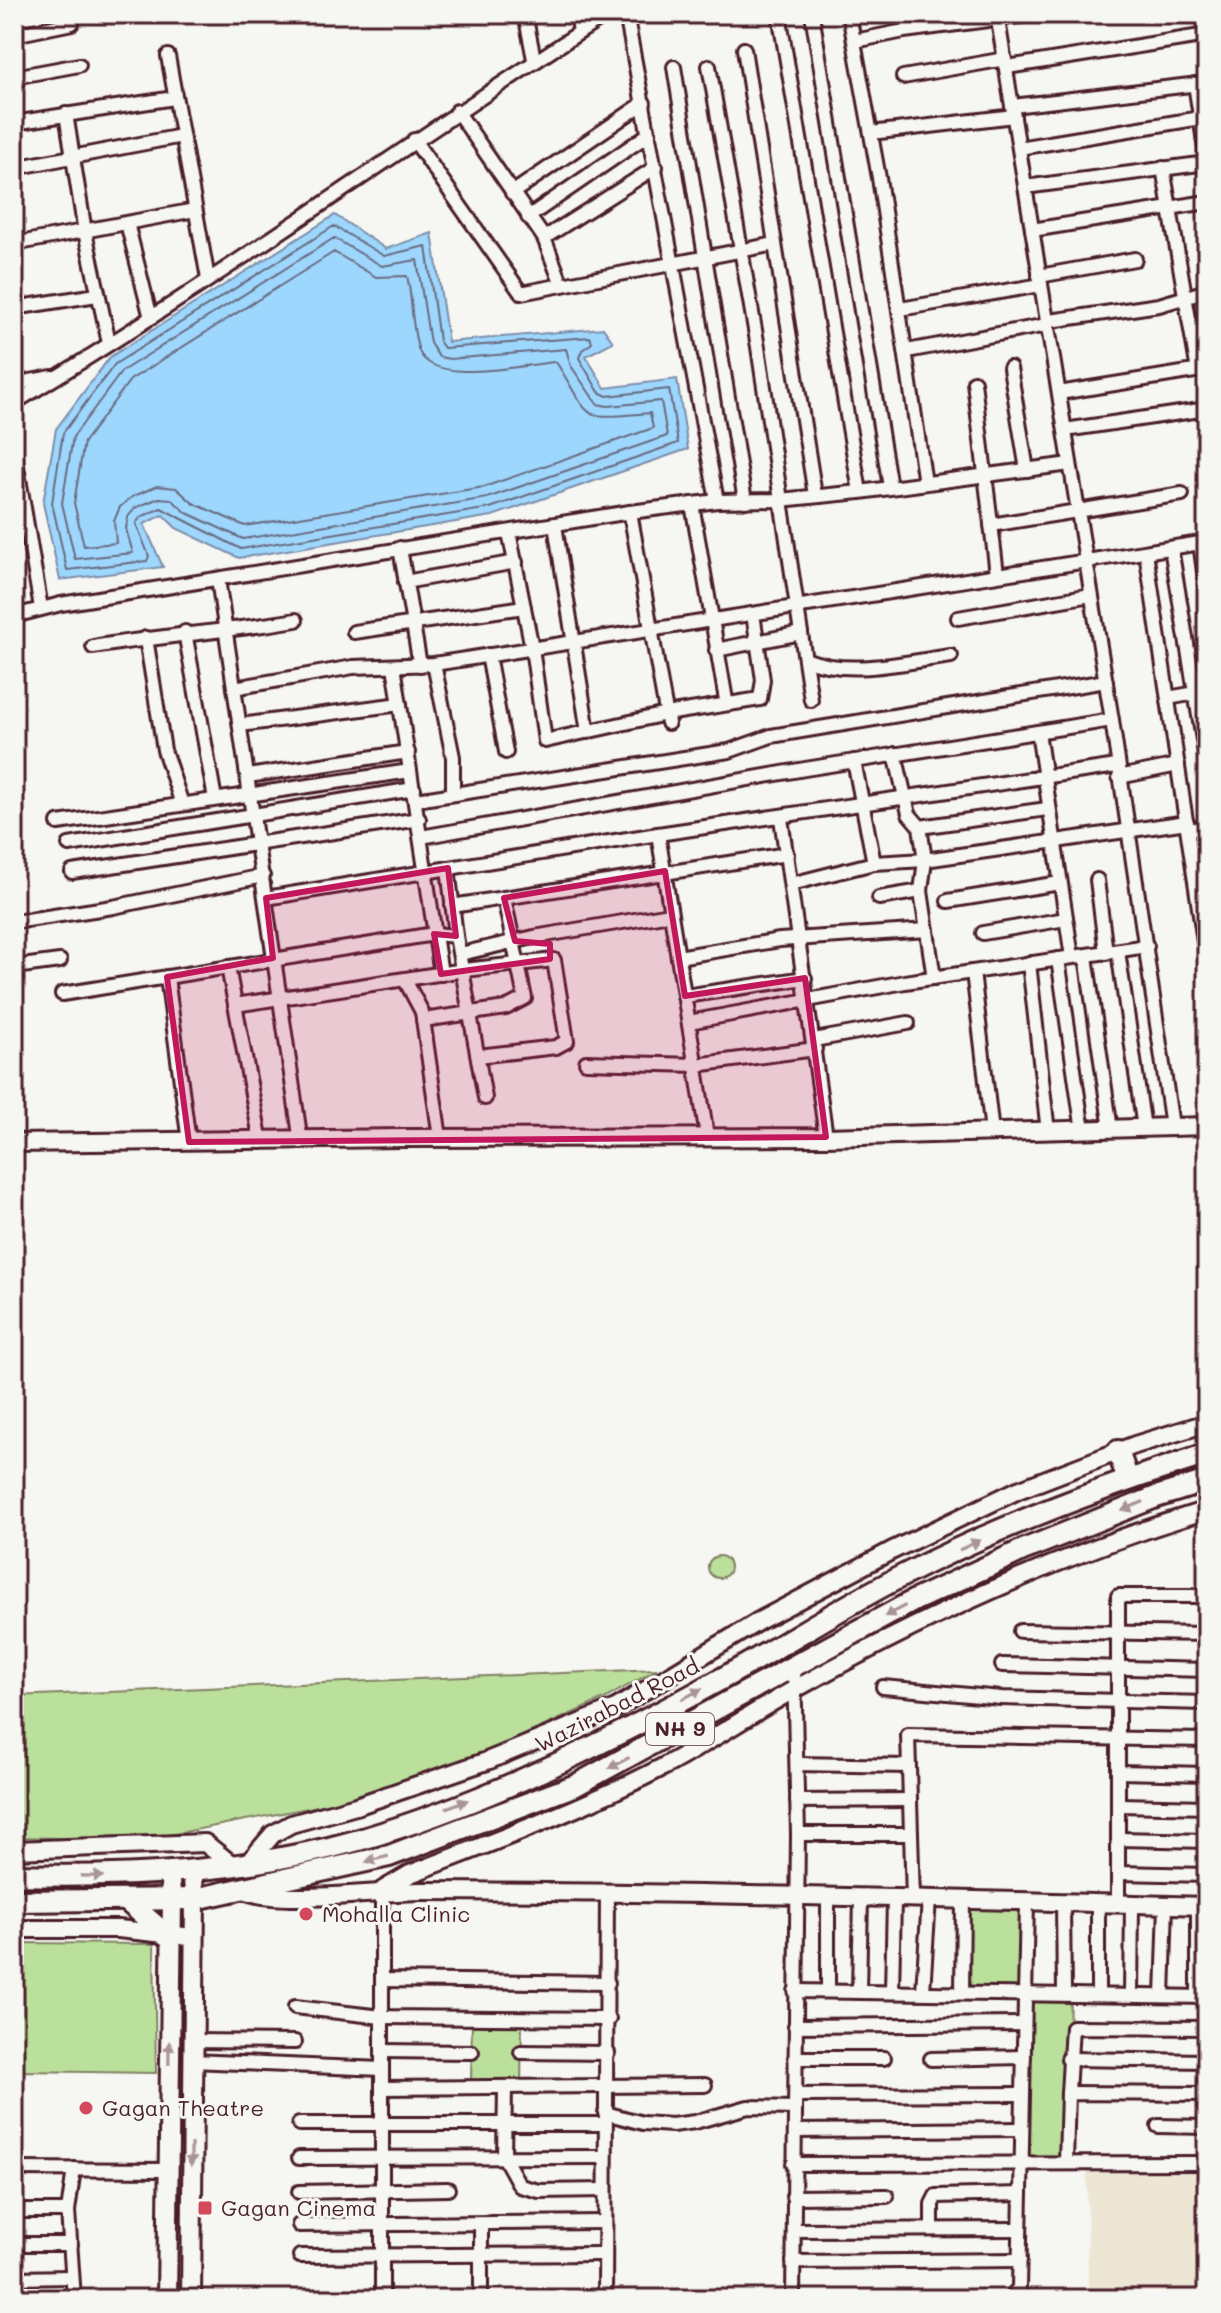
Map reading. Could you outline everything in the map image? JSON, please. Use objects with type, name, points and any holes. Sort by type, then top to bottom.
[{"type":"main road","points":[[1118,1451],[1128,1480]]},
{"type":"main road","name":"Wazirabad Road","points":[[14,1875],[169,1874],[358,1840],[566,1761],[720,1680],[903,1576],[1020,1522],[1128,1480],[1207,1454]]},
{"type":"main road","name":"NH 9","points":[[14,1901],[195,1899],[389,1856],[576,1785],[915,1600],[1023,1550],[1156,1497],[1207,1481]]},
{"type":"main road","points":[[191,2299],[195,1899],[192,1871]]},
{"type":"main road","points":[[167,2299],[172,1900],[169,1874]]},
{"type":"main road","points":[[127,1901],[170,1938]]},
{"type":"street","points":[[525,14],[534,59]]},
{"type":"street","points":[[577,14],[580,32]]},
{"type":"street","points":[[14,403],[151,318],[534,59],[608,14]]},
{"type":"street","points":[[626,14],[717,501]]},
{"type":"street","points":[[779,14],[860,492]]},
{"type":"street","points":[[812,14],[890,487]]},
{"type":"street","points":[[849,14],[907,351],[925,483]]},
{"type":"street","points":[[855,41],[997,16],[1035,14]]},
{"type":"street","points":[[997,16],[1106,681],[1172,1126]]},
{"type":"street","points":[[14,35],[72,23]]},
{"type":"street","points":[[903,77],[1207,35]]},
{"type":"street","points":[[744,49],[815,495]]},
{"type":"street","points":[[168,56],[208,279]]},
{"type":"street","points":[[14,77],[79,65]]},
{"type":"street","points":[[709,66],[811,700]]},
{"type":"street","points":[[674,67],[745,501]]},
{"type":"street","points":[[871,133],[1201,84],[1207,162],[1025,187]]},
{"type":"street","points":[[14,123],[174,98]]},
{"type":"street","points":[[512,193],[644,103]]},
{"type":"street","points":[[457,111],[544,238],[562,285]]},
{"type":"street","points":[[66,114],[85,232],[109,343]]},
{"type":"street","points":[[1019,148],[1204,118]]},
{"type":"street","points":[[528,217],[649,134]]},
{"type":"street","points":[[14,168],[182,136]]},
{"type":"street","points":[[414,140],[521,293],[775,244]]},
{"type":"street","points":[[544,238],[656,167]]},
{"type":"street","points":[[1059,393],[1202,370],[1163,168]]},
{"type":"street","points":[[1032,230],[1207,202]]},
{"type":"street","points":[[14,244],[195,210]]},
{"type":"street","points":[[127,223],[151,318]]},
{"type":"street","points":[[900,309],[1135,259]]},
{"type":"street","points":[[907,351],[1047,325],[1050,321],[1186,298],[1207,291]]},
{"type":"street","points":[[14,308],[97,295]]},
{"type":"street","points":[[1010,368],[1027,470]]},
{"type":"street","points":[[14,384],[59,376]]},
{"type":"street","points":[[974,382],[997,574]]},
{"type":"street","points":[[1065,430],[1207,409]]},
{"type":"street","points":[[14,449],[41,608]]},
{"type":"street","points":[[14,616],[41,608],[630,512],[717,501],[780,500],[860,492],[1070,464]]},
{"type":"street","points":[[991,525],[1182,494]]},
{"type":"street","points":[[692,504],[726,700]]},
{"type":"street","points":[[630,512],[667,718]]},
{"type":"street","points":[[555,525],[588,732]]},
{"type":"street","points":[[509,532],[532,648],[545,741],[760,699],[763,680],[753,614]]},
{"type":"street","points":[[234,688],[353,667],[427,664],[488,655],[1203,542],[1207,593]]},
{"type":"street","points":[[400,548],[413,620],[453,757],[453,794]]},
{"type":"street","points":[[1171,548],[1201,692],[1207,764]]},
{"type":"street","points":[[1146,552],[1207,962]]},
{"type":"street","points":[[405,582],[516,562]]},
{"type":"street","points":[[218,579],[301,1142]]},
{"type":"street","points":[[958,618],[1091,595]]},
{"type":"street","points":[[354,632],[413,620],[524,607]]},
{"type":"street","points":[[93,647],[185,632],[226,632],[296,620]]},
{"type":"street","points":[[185,632],[215,799]]},
{"type":"street","points":[[716,650],[801,633]]},
{"type":"street","points":[[146,638],[164,750],[182,804]]},
{"type":"street","points":[[488,655],[506,752]]},
{"type":"street","points":[[805,659],[823,666],[865,667],[951,656]]},
{"type":"street","points":[[394,666],[441,974]]},
{"type":"street","points":[[69,845],[254,815],[415,794],[453,794],[729,751],[771,736],[1106,681]]},
{"type":"street","points":[[1168,698],[1201,692]]},
{"type":"street","points":[[240,725],[400,704]]},
{"type":"street","points":[[421,837],[895,754],[1112,720]]},
{"type":"street","points":[[1038,732],[1047,809],[1072,957]]},
{"type":"street","points":[[248,776],[408,752]]},
{"type":"street","points":[[895,754],[909,814],[920,827],[925,860],[921,891],[934,978]]},
{"type":"street","points":[[854,761],[874,863]]},
{"type":"street","points":[[266,898],[658,834],[1044,777],[1178,765]]},
{"type":"street","points":[[58,823],[410,771]]},
{"type":"street","points":[[920,827],[1047,809]]},
{"type":"street","points":[[781,818],[826,1137]]},
{"type":"street","points":[[72,872],[419,819]]},
{"type":"street","points":[[791,884],[874,863],[925,860],[1128,830],[1207,827]]},
{"type":"street","points":[[658,834],[707,1136]]},
{"type":"street","points":[[452,906],[787,854]]},
{"type":"street","points":[[448,868],[456,936],[485,1098]]},
{"type":"street","points":[[14,922],[113,907],[263,876]]},
{"type":"street","points":[[1097,880],[1144,1128]]},
{"type":"street","points":[[948,901],[1060,883]]},
{"type":"street","points":[[879,898],[921,891]]},
{"type":"street","points":[[423,1020],[506,1008],[525,998],[504,898]]},
{"type":"street","points":[[460,954],[670,914]]},
{"type":"street","points":[[983,933],[1066,919]]},
{"type":"street","points":[[678,957],[799,939],[927,930]]},
{"type":"street","points":[[62,994],[434,934],[456,936]]},
{"type":"street","points":[[689,1022],[934,978],[1147,946]]},
{"type":"street","points":[[1086,956],[1111,1130]]},
{"type":"street","points":[[235,1005],[548,959],[557,965],[567,1041],[556,1047],[478,1056]]},
{"type":"street","points":[[1058,959],[1083,1131]]},
{"type":"street","points":[[14,967],[60,961]]},
{"type":"street","points":[[1029,963],[1048,1132]]},
{"type":"street","points":[[228,967],[261,1142]]},
{"type":"street","points":[[973,972],[992,1132]]},
{"type":"street","points":[[167,977],[189,1142]]},
{"type":"street","points":[[685,996],[805,978]]},
{"type":"street","points":[[405,980],[423,1020],[440,1138]]},
{"type":"street","points":[[586,1062],[696,1065],[908,1023]]},
{"type":"street","points":[[14,1143],[826,1137],[1207,1126]]},
{"type":"street","points":[[14,1850],[205,1843],[240,1863],[273,1834],[291,1824],[356,1806],[487,1761],[616,1708],[759,1621],[891,1551],[1018,1490],[1118,1451],[1207,1423]]},
{"type":"street","points":[[382,1891],[410,1874],[589,1802],[662,1767],[796,1688],[900,1632],[1015,1579],[1207,1510]]},
{"type":"street","points":[[1131,1995],[1125,1904],[1118,1873],[1118,1596],[1207,1596]]},
{"type":"street","points":[[1020,1631],[1207,1634]]},
{"type":"street","points":[[1002,1665],[1207,1670]]},
{"type":"street","points":[[793,2299],[798,1834],[794,1666]]},
{"type":"street","points":[[883,1687],[1001,1698],[1207,1703]]},
{"type":"street","points":[[923,1991],[921,1899],[910,1834],[908,1735],[1207,1740]]},
{"type":"street","points":[[797,1764],[908,1766]]},
{"type":"street","points":[[1118,1772],[1207,1774]]},
{"type":"street","points":[[797,1801],[909,1800]]},
{"type":"street","points":[[1119,1805],[1207,1807]]},
{"type":"street","points":[[798,1834],[910,1834]]},
{"type":"street","points":[[1119,1839],[1207,1841]]},
{"type":"street","points":[[1118,1873],[1207,1875]]},
{"type":"street","points":[[242,1889],[265,1897],[382,1891],[607,1892],[1203,1906],[1202,1997],[795,1991]]},
{"type":"street","points":[[382,1891],[382,2299]]},
{"type":"street","points":[[605,2299],[605,2119],[609,2019],[607,1892]]},
{"type":"street","points":[[828,1898],[828,1991]]},
{"type":"street","points":[[859,1990],[861,1899]]},
{"type":"street","points":[[892,1991],[894,1900]]},
{"type":"street","points":[[962,1992],[963,1900]]},
{"type":"street","points":[[1009,2299],[1019,2288],[1027,1902]]},
{"type":"street","points":[[1063,1903],[1064,1993]]},
{"type":"street","points":[[1098,1903],[1098,1994]]},
{"type":"street","points":[[1163,1996],[1166,1905]]},
{"type":"street","points":[[14,1929],[118,1929],[170,1938],[193,1937]]},
{"type":"street","points":[[382,1980],[608,1983]]},
{"type":"street","points":[[295,2007],[382,2017],[609,2019]]},
{"type":"street","points":[[795,2026],[1024,2024]]},
{"type":"street","points":[[1066,2162],[1070,2029],[1074,2026],[1207,2028]]},
{"type":"street","points":[[192,2041],[295,2042]]},
{"type":"street","points":[[382,2051],[472,2052]]},
{"type":"street","points":[[521,2052],[608,2053]]},
{"type":"street","points":[[931,2059],[1024,2057]]},
{"type":"street","points":[[795,2058],[884,2058]]},
{"type":"street","points":[[1068,2059],[1207,2061]]},
{"type":"street","points":[[191,2061],[382,2069]]},
{"type":"street","points":[[382,2088],[705,2085]]},
{"type":"street","points":[[505,2087],[504,2157],[514,2179],[529,2189],[605,2190]]},
{"type":"street","points":[[1068,2093],[1207,2094]]},
{"type":"street","points":[[299,2124],[504,2125],[605,2119],[672,2125],[748,2107],[796,2101],[1023,2094]]},
{"type":"street","points":[[1158,2126],[1207,2127]]},
{"type":"street","points":[[795,2131],[1022,2129]]},
{"type":"street","points":[[299,2158],[605,2157]]},
{"type":"street","points":[[793,2164],[1207,2163]]},
{"type":"street","points":[[14,2169],[167,2170]]},
{"type":"street","points":[[74,2169],[68,2211],[74,2299]]},
{"type":"street","points":[[299,2192],[448,2189]]},
{"type":"street","points":[[932,2229],[932,2204],[936,2196],[1021,2194]]},
{"type":"street","points":[[793,2197],[887,2196]]},
{"type":"street","points":[[14,2211],[68,2211]]},
{"type":"street","points":[[299,2225],[605,2222]]},
{"type":"street","points":[[481,2224],[481,2299]]},
{"type":"street","points":[[794,2230],[1020,2229]]},
{"type":"street","points":[[14,2244],[71,2244]]},
{"type":"street","points":[[300,2256],[605,2254]]},
{"type":"street","points":[[793,2262],[1020,2260]]},
{"type":"street","points":[[14,2278],[71,2277]]},
{"type":"highlighted area","points":[[448,868],[456,936],[434,934],[441,974],[550,959],[550,944],[515,941],[504,898],[665,871],[685,996],[805,978],[826,1137],[189,1142],[167,977],[273,958],[266,898]]},
{"type":"shaded area","points":[[1087,2170],[1207,2172],[1207,2299],[1088,2299]]},
{"type":"green space","points":[[719,1556],[727,1559],[730,1567],[727,1575],[719,1578],[711,1575],[708,1567],[711,1559]]},
{"type":"green space","points":[[657,1669],[604,1699],[471,1759],[354,1799],[143,1840],[14,1837],[14,1696]]},
{"type":"green space","points":[[963,1900],[1027,1902],[1025,1992],[1070,1993],[1066,2162],[1022,2162],[1025,1993],[962,1992]]},
{"type":"green space","points":[[14,1943],[154,1944],[156,2073],[20,2071],[18,2136],[14,2137]]},
{"type":"green space","points":[[472,2018],[522,2018],[521,2087],[471,2087]]},
{"type":"water","points":[[335,215],[386,249],[432,233],[448,342],[603,328],[613,342],[586,356],[605,388],[677,379],[688,449],[492,516],[239,558],[176,528],[163,515],[144,524],[163,567],[60,580],[43,503],[56,429],[110,357]]},
{"type":"place","name":"Mohalla Clinic","points":[[306,1914]]},
{"type":"place","name":"Gagan Theatre","points":[[86,2108]]},
{"type":"place","name":"Gagan Cinema","points":[[205,2208]]}]
